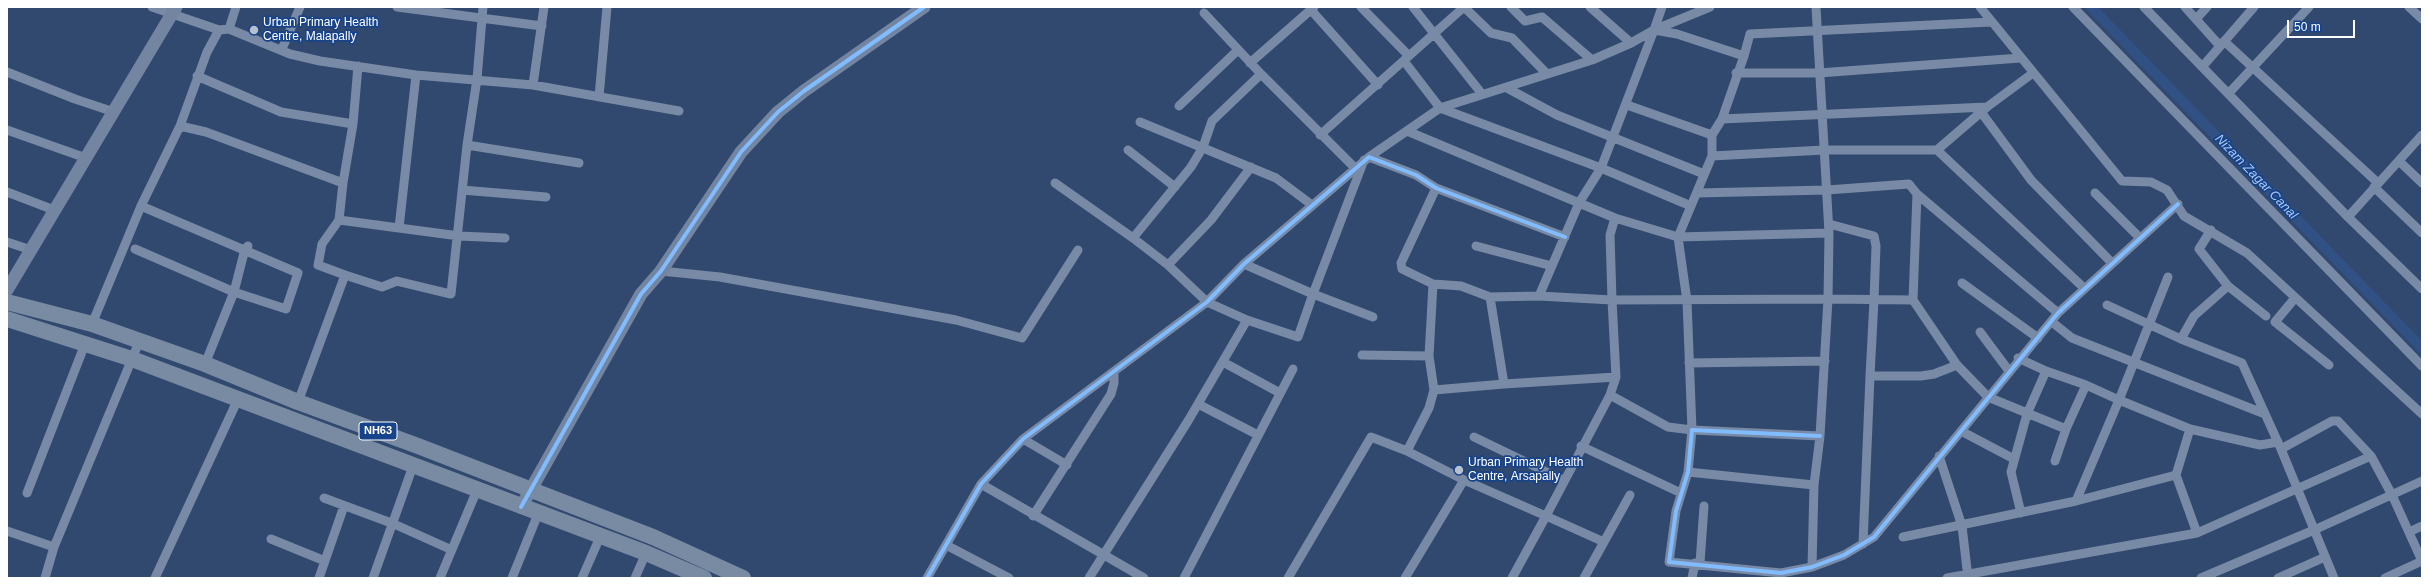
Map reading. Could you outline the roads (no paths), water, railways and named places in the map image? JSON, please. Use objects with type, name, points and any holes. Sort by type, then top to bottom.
[{"type":"highway","name":"NH63","points":[[7,302],[92,324],[139,342],[206,364],[298,402],[654,537],[743,578]]},
{"type":"highway","name":"NH63","points":[[7,319],[132,359],[646,554],[704,578]]},
{"type":"street","points":[[152,7],[174,10],[219,30],[229,29],[282,49],[290,54],[320,61],[416,75],[477,79],[533,85],[679,111]]},
{"type":"street","points":[[229,29],[236,7]]},
{"type":"street","points":[[282,49],[300,7]]},
{"type":"street","points":[[396,7],[542,26]]},
{"type":"street","points":[[358,66],[353,124],[343,183],[339,220],[322,244],[318,265],[382,287],[397,281],[451,294],[459,236],[467,145],[477,79],[483,7]]},
{"type":"street","points":[[533,85],[544,7]]},
{"type":"street","points":[[599,97],[607,7]]},
{"type":"street","points":[[521,507],[532,490],[641,294],[661,271],[741,152],[778,112],[804,91],[924,7]]},
{"type":"street","points":[[1361,7],[1406,59],[1440,108],[1601,168],[1691,206]]},
{"type":"street","points":[[1413,7],[1436,33],[1482,94]]},
{"type":"street","points":[[1320,135],[1464,7],[1491,33],[1512,38],[1547,74]]},
{"type":"street","points":[[1511,7],[1525,21],[1542,17],[1592,60]]},
{"type":"street","points":[[1590,7],[1631,43]]},
{"type":"street","points":[[1539,296],[1580,203],[1601,168],[1627,105],[1662,7]]},
{"type":"street","points":[[927,578],[981,484],[1023,439],[1207,302],[1244,264],[1367,158],[1440,108],[1592,60],[1631,43],[1654,30],[1710,7]]},
{"type":"street","points":[[1812,567],[1814,485],[1820,436],[1825,361],[1829,229],[1816,7]]},
{"type":"street","points":[[1980,7],[2020,58],[2122,181],[2151,182],[2167,190],[2178,204],[2184,216],[2211,230],[2247,254],[2422,414]]},
{"type":"street","points":[[2072,7],[2422,366]]},
{"type":"street","points":[[2144,7],[2203,66],[2348,217],[2422,289]]},
{"type":"street","points":[[2185,7],[2222,43],[2253,68],[2376,185],[2422,233]]},
{"type":"street","points":[[2196,19],[2207,7]]},
{"type":"street","points":[[2203,66],[2254,7]]},
{"type":"street","points":[[2229,93],[2309,7]]},
{"type":"street","points":[[2409,7],[2422,19]]},
{"type":"street","points":[[1250,63],[1312,8],[1378,85]]},
{"type":"street","points":[[7,290],[174,10]]},
{"type":"street","points":[[1204,13],[1250,63],[1354,168]]},
{"type":"street","points":[[1991,22],[1818,32],[1750,34],[1722,119],[1712,135],[1712,156],[1678,237],[1687,300],[1692,430],[1688,472],[1676,511],[1669,562],[1698,563],[1781,575],[1812,567],[1844,555],[1874,537],[1961,431],[2018,358],[2038,338],[2058,313],[2139,237],[2178,204]]},
{"type":"street","points":[[92,324],[142,206],[180,126],[207,52],[219,30]]},
{"type":"street","points":[[1654,30],[1677,34],[1744,56]]},
{"type":"street","points":[[1179,106],[1238,50]]},
{"type":"street","points":[[1736,74],[1819,73],[2020,58]]},
{"type":"street","points":[[7,72],[74,99],[114,112]]},
{"type":"street","points":[[1712,156],[1824,150],[1937,150],[1984,109],[2033,73]]},
{"type":"street","points":[[1133,238],[1175,187],[1203,147],[1212,121],[1261,74]]},
{"type":"street","points":[[399,228],[416,75]]},
{"type":"street","points":[[197,76],[281,112],[353,124]]},
{"type":"street","points":[[1507,88],[1557,115],[1614,136],[1704,174]]},
{"type":"street","points":[[1627,105],[1712,135]]},
{"type":"street","points":[[1722,119],[1822,113],[1984,109]]},
{"type":"street","points":[[1984,109],[2031,180],[2112,263]]},
{"type":"street","points":[[1140,122],[1276,178],[1312,205]]},
{"type":"street","points":[[180,126],[206,132],[343,183]]},
{"type":"street","points":[[7,130],[86,158]]},
{"type":"street","points":[[1407,131],[1615,218],[1678,237],[1829,229],[1874,236],[1876,246],[1863,544]]},
{"type":"street","points":[[2348,217],[2422,135]]},
{"type":"street","points":[[467,145],[579,163]]},
{"type":"street","points":[[1128,150],[1175,187]]},
{"type":"street","points":[[1937,150],[2084,288]]},
{"type":"street","points":[[1367,158],[1416,175],[1436,188],[1564,237]]},
{"type":"street","points":[[1055,183],[1133,238],[1168,265],[1207,302],[1247,320],[1298,337],[1313,294],[1367,158]]},
{"type":"street","points":[[2399,161],[2422,183]]},
{"type":"street","points":[[1168,265],[1211,220],[1251,167]]},
{"type":"street","points":[[1697,193],[1827,190],[1909,184],[1917,194],[2058,313]]},
{"type":"street","points":[[1436,188],[1401,263],[1402,269],[1405,272],[1433,284],[1461,286],[1490,297],[1539,296],[1612,300],[1913,300]]},
{"type":"street","points":[[462,190],[546,197]]},
{"type":"street","points":[[7,192],[54,210]]},
{"type":"street","points":[[2095,193],[2139,237]]},
{"type":"street","points":[[1917,194],[1913,300],[1957,365],[1988,397],[2066,429]]},
{"type":"street","points":[[135,249],[234,292],[286,309],[298,273],[247,247],[142,206]]},
{"type":"street","points":[[1512,578],[1546,516],[1581,446],[1610,395],[1616,377],[1610,235],[1615,218]]},
{"type":"street","points":[[339,220],[459,236],[505,238]]},
{"type":"street","points":[[2211,230],[2199,249],[2228,286],[2266,316]]},
{"type":"street","points":[[7,242],[31,250]]},
{"type":"street","points":[[1476,246],[1552,266]]},
{"type":"street","points":[[206,364],[234,292],[247,247]]},
{"type":"street","points":[[661,271],[720,277],[956,320],[1022,338],[1078,250]]},
{"type":"street","points":[[1244,264],[1313,294],[1373,317]]},
{"type":"street","points":[[298,402],[345,275]]},
{"type":"street","points":[[2076,501],[2168,277]]},
{"type":"street","points":[[1962,283],[2038,338]]},
{"type":"street","points":[[1407,451],[1430,408],[1434,390],[1429,356],[1433,284]]},
{"type":"street","points":[[2181,339],[2194,316],[2228,286]]},
{"type":"street","points":[[1490,297],[1504,384]]},
{"type":"street","points":[[2295,298],[2274,322],[2329,365]]},
{"type":"street","points":[[2107,305],[2181,339],[2242,363],[2280,446],[2334,578]]},
{"type":"street","points":[[1089,578],[1198,404],[1247,320]]},
{"type":"street","points":[[2052,322],[2072,338],[2133,364],[2265,414]]},
{"type":"street","points":[[1980,332],[2009,371]]},
{"type":"street","points":[[45,578],[54,547],[139,342]]},
{"type":"street","points":[[27,493],[85,344]]},
{"type":"street","points":[[1362,355],[1429,356]]},
{"type":"street","points":[[2018,358],[2046,371],[2086,385],[2118,400],[2190,429],[2260,445],[2280,446],[2337,420],[2371,456],[2392,495],[2422,561],[2385,578]]},
{"type":"street","points":[[1689,363],[1825,361]]},
{"type":"street","points":[[1223,362],[1280,393]]},
{"type":"street","points":[[1870,376],[1921,376],[1934,374],[1957,365]]},
{"type":"street","points":[[1184,578],[1293,369]]},
{"type":"street","points":[[2021,513],[2011,472],[2027,414],[2046,371]]},
{"type":"street","points":[[1033,516],[1067,465],[1113,390],[1114,372]]},
{"type":"street","points":[[1434,390],[1616,377]]},
{"type":"street","points":[[2055,461],[2066,429],[2086,385]]},
{"type":"street","points":[[1610,395],[1668,427],[1692,430],[1820,436]]},
{"type":"street","points":[[155,578],[238,399]]},
{"type":"street","points":[[1198,404],[1258,435]]},
{"type":"street","points":[[2190,429],[2176,475],[2197,533]]},
{"type":"street","points":[[1961,431],[2014,459]]},
{"type":"street","points":[[1288,578],[1371,437],[1407,451],[1464,480],[1604,542]]},
{"type":"street","points":[[1474,437],[1563,480]]},
{"type":"street","points":[[1023,439],[1067,465]]},
{"type":"street","points":[[1581,446],[1681,493]]},
{"type":"street","points":[[1939,456],[1962,526],[1968,576]]},
{"type":"street","points":[[1948,578],[1968,576],[2197,533],[2298,490],[2371,456]]},
{"type":"street","points":[[373,578],[394,524],[413,466]]},
{"type":"street","points":[[1688,472],[1814,485]]},
{"type":"street","points":[[1903,537],[1962,526],[2076,501],[2176,475]]},
{"type":"street","points":[[1405,578],[1464,480]]},
{"type":"street","points":[[2201,578],[2422,482]]},
{"type":"street","points":[[981,484],[1033,516],[1144,578]]},
{"type":"street","points":[[440,578],[477,490]]},
{"type":"street","points":[[1584,578],[1630,495]]},
{"type":"street","points":[[324,498],[394,524],[452,550]]},
{"type":"street","points":[[319,578],[344,506]]},
{"type":"street","points":[[1692,578],[1698,563],[1704,506]]},
{"type":"street","points":[[512,578],[538,514]]},
{"type":"street","points":[[2409,532],[2422,526]]},
{"type":"street","points":[[7,531],[54,547]]},
{"type":"street","points":[[582,578],[600,537]]},
{"type":"street","points":[[271,539],[325,561]]},
{"type":"street","points":[[946,545],[1009,578]]},
{"type":"street","points":[[635,578],[646,554]]},
{"type":"street","points":[[2278,578],[2325,557]]},
{"type":"waterway","name":"Nizam Zagar Canal","points":[[2091,7],[2422,348]]},
{"type":"place","name":"Urban Primary Health Centre, Malapally","points":[[254,30]]},
{"type":"place","name":"Urban Primary Health Centre, Arsapally","points":[[1459,470]]}]
